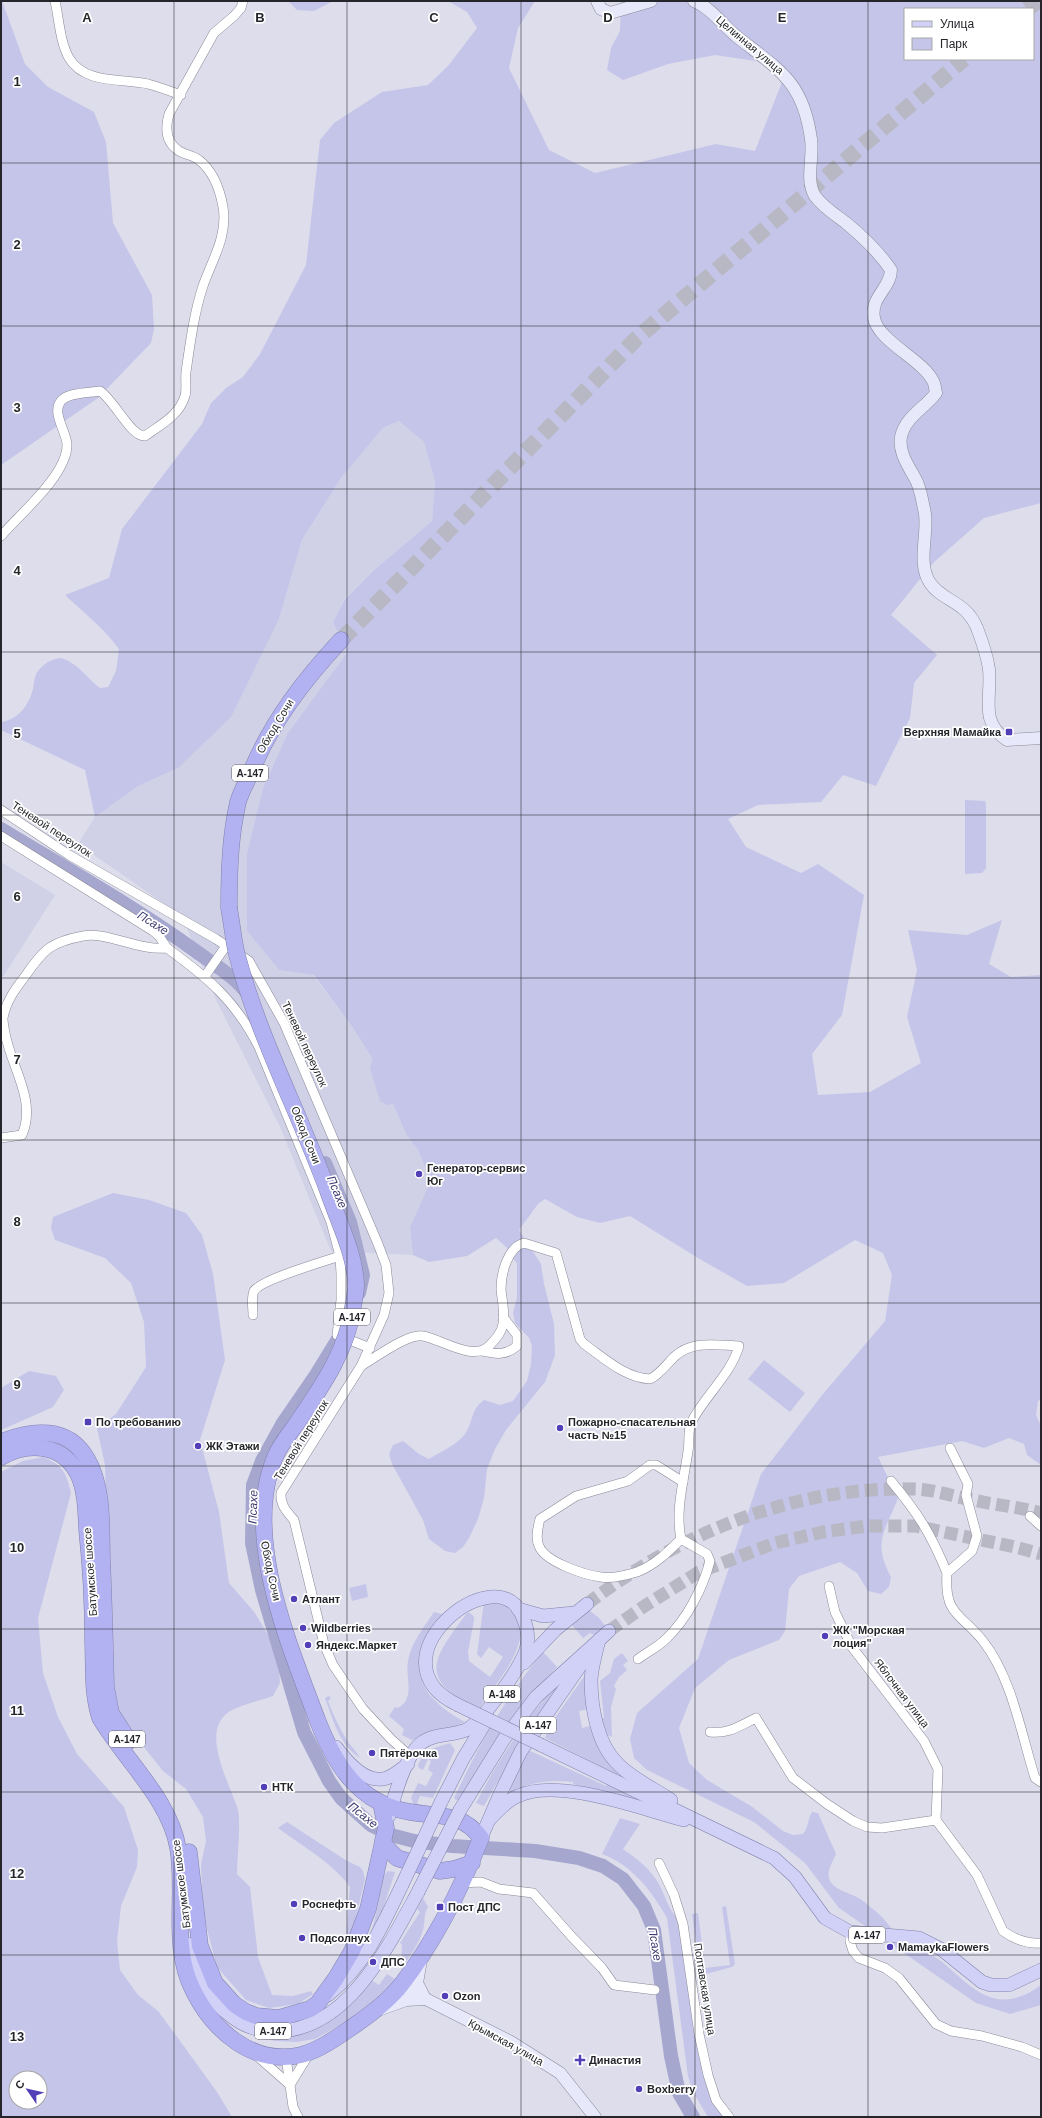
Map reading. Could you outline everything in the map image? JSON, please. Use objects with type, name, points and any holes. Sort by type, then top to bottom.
[{"type":"highway","name":"Обход Сочи","points":[[341,640],[304,682],[282,711],[268,734],[242,794],[233,829],[230,859],[229,908],[237,953],[250,996],[267,1043],[316,1159],[352,1259],[356,1286],[350,1326],[341,1352],[277,1454],[268,1477],[264,1504],[264,1541],[274,1590],[292,1652],[328,1747],[345,1775],[386,1805]]},
{"type":"highway","name":"Батумское шоссе","points":[[1,1442],[29,1433],[40,1432],[65,1438],[78,1447],[87,1458],[93,1471],[100,1511],[108,1700],[111,1713],[118,1726],[168,1798],[184,1827],[188,1842],[200,1946],[215,1983],[234,2004],[256,2016],[279,2018],[310,2009],[318,2003]]},
{"type":"highway","name":"Батумское шоссе","points":[[1,1457],[18,1449],[36,1446],[46,1448],[63,1456],[79,1476],[85,1506],[91,1575],[93,1680],[96,1706],[106,1727],[168,1817],[178,1848],[180,1865]]},
{"type":"highway","name":"А-147","points":[[180,1865],[182,1950],[186,1971],[193,1990],[207,2013],[232,2040],[252,2051],[286,2057],[301,2055],[341,2035],[370,2014],[400,1986],[423,1953],[472,1863],[482,1838],[468,1823],[428,1813],[410,1812],[386,1805],[385,1846],[397,1858],[440,1871],[454,1869],[472,1863]]},
{"type":"highway","points":[[385,1834],[410,1812]]},
{"type":"highway","name":"А-147","points":[[318,2003],[340,1972],[361,1932],[385,1834]]},
{"type":"highway","points":[[440,1871],[458,1889]]},
{"type":"main road","name":"А-147","points":[[518,1609],[505,1599],[491,1597],[480,1598],[463,1605],[446,1621],[434,1636],[427,1651],[425,1664],[428,1679],[436,1691],[458,1705],[774,1858],[795,1877],[825,1918],[850,1932],[919,1938],[941,1949],[982,1982],[991,1985],[1009,1985],[1041,1970]]},
{"type":"main road","name":"А-148","points":[[402,1885],[463,1759],[510,1680],[550,1635],[574,1613],[587,1604]]},
{"type":"main road","points":[[386,1805],[409,1760],[421,1744],[427,1740],[472,1727],[510,1680],[523,1660],[528,1647],[528,1631],[518,1609]]},
{"type":"main road","points":[[518,1609],[543,1616],[574,1613]]},
{"type":"main road","points":[[604,1636],[591,1678],[593,1705],[598,1727],[610,1754],[619,1766],[715,1829]]},
{"type":"main road","name":"А-148","points":[[418,1892],[460,1810],[504,1739],[536,1697],[604,1636]]},
{"type":"main road","name":"А-147","points":[[482,1838],[521,1750],[604,1636]]},
{"type":"main road","points":[[317,1719],[322,1724],[345,1759],[364,1775],[374,1778],[387,1778],[409,1760]]},
{"type":"main road","name":"А-147","points":[[490,1819],[517,1796],[546,1790],[570,1791],[616,1801],[715,1829]]},
{"type":"main road","name":"Батумское шоссе","points":[[180,1865],[190,1956],[204,1988],[215,2004],[241,2024],[253,2029],[269,2031],[287,2031],[307,2025],[341,2005],[374,1966],[418,1892]]},
{"type":"main road","name":"Батумское шоссе","points":[[318,2003],[354,1972],[375,1940],[402,1885]]},
{"type":"street","points":[[55,1],[63,40],[69,58],[82,71],[100,79],[148,84],[181,95]]},
{"type":"street","points":[[1,536],[53,480],[64,462],[67,445],[58,413],[58,406],[66,397],[100,391],[106,395],[134,433],[140,436],[145,436],[175,415],[185,396],[186,373],[196,315],[203,286],[216,258],[222,235],[223,208],[212,174],[198,159],[179,152],[170,142],[165,128],[169,114],[181,95],[214,33],[234,16],[241,8],[243,1]]},
{"type":"street","points":[[598,1],[601,9],[610,13],[651,1]]},
{"type":"street","name":"Целинная улица","points":[[694,1],[703,5],[736,36],[783,73],[797,90],[802,101],[811,139],[812,156],[810,177],[815,195],[822,204],[875,250],[891,270],[889,279],[877,297],[873,309],[874,320],[880,331],[926,371],[933,380],[936,393],[928,404],[915,412],[906,425],[901,436],[901,444],[906,464],[917,483],[925,516],[926,575],[931,583],[940,592],[966,610],[977,628],[989,669],[989,711],[990,721],[994,730],[1007,740],[1041,738]]},
{"type":"street","name":"Теневой переулок","points":[[1,810],[75,859],[226,946],[249,961],[284,1023],[386,1265],[389,1292],[384,1315],[361,1366],[282,1493],[280,1500],[284,1509],[294,1520],[324,1644],[333,1665],[362,1709],[409,1760]]},
{"type":"street","points":[[1,836],[153,931],[159,936],[167,948],[204,976],[234,1006],[249,1026],[331,1222],[340,1256],[341,1300],[337,1335],[370,1348]]},
{"type":"street","points":[[1,1138],[22,1135],[26,1126],[27,1106],[20,1079],[7,1043],[3,1019],[7,1004],[40,954],[57,942],[85,935],[149,949],[167,948]]},
{"type":"street","points":[[204,976],[226,946]]},
{"type":"street","points":[[482,1351],[489,1345],[502,1328],[503,1316],[501,1287],[504,1272],[513,1249],[524,1243],[556,1253],[580,1339],[584,1344],[623,1371],[650,1379],[680,1351],[688,1347],[697,1345],[739,1346],[713,1390],[691,1422],[678,1516],[681,1539]]},
{"type":"street","points":[[254,1315],[253,1293],[256,1288],[281,1276],[340,1256]]},
{"type":"street","name":"Теневой переулок","points":[[361,1366],[413,1336],[423,1336],[473,1352],[482,1351],[500,1354],[511,1351],[517,1346],[517,1335],[503,1316]]},
{"type":"street","points":[[947,1573],[972,1551],[976,1545],[977,1536],[966,1495],[968,1484],[950,1448]]},
{"type":"street","points":[[681,1539],[668,1553],[643,1569],[620,1576],[601,1578],[576,1570],[544,1554],[538,1546],[537,1532],[540,1519],[576,1496],[628,1481],[650,1465],[656,1465],[683,1482]]},
{"type":"street","points":[[892,1481],[918,1514],[934,1541],[947,1573],[946,1591],[954,1612],[983,1641],[1006,1681],[1035,1778],[1041,1782]]},
{"type":"street","points":[[1030,1516],[1041,1526]]},
{"type":"street","points":[[638,1659],[666,1639],[679,1623],[704,1582],[710,1561],[707,1554],[681,1539]]},
{"type":"street","name":"Яблочная улица","points":[[829,1586],[835,1612],[852,1647],[924,1741],[938,1769],[936,1820]]},
{"type":"street","points":[[710,1732],[722,1734],[756,1718],[793,1778],[827,1804],[867,1827],[882,1828],[936,1820],[977,1875],[1003,1930],[1011,1936],[1026,1942],[1041,1943]]},
{"type":"street","name":"Полтавская улица","points":[[659,1863],[674,1895],[683,1924],[699,2034],[708,2075],[716,2100],[729,2117]]},
{"type":"street","points":[[458,1889],[481,1882],[499,1889],[533,1893],[572,1938],[602,1968],[614,1985],[655,1990]]},
{"type":"street","points":[[850,1932],[850,1941],[853,1951],[859,1958],[885,1968],[899,1978],[936,2024],[951,2031],[982,2036],[1022,2047],[1041,2055]]},
{"type":"street","points":[[370,2014],[397,2002],[425,1999],[417,1983],[423,1953]]},
{"type":"street","name":"Крымская улица","points":[[400,1986],[511,2042],[560,2072],[595,2117]]},
{"type":"street","points":[[252,2051],[290,2085]]},
{"type":"street","points":[[290,2085],[310,2051]]},
{"type":"street","points":[[286,2057],[293,2107],[298,2117]]},
{"type":"shaded area","points":[[399,421],[424,442],[435,482],[432,521],[374,570],[345,598],[333,622],[347,653],[289,733],[263,788],[247,853],[247,931],[279,970],[313,975],[353,1028],[372,1058],[370,1068],[393,1104],[406,1134],[418,1150],[428,1174],[428,1187],[410,1227],[413,1255],[331,1251],[280,1127],[217,1002],[182,916],[78,844],[95,817],[138,786],[178,768],[279,619],[302,540],[341,478],[383,428]]},
{"type":"shaded area","points":[[1,862],[55,895],[1,980]]},
{"type":"green space","points":[[2,1],[25,64],[48,87],[94,112],[106,142],[113,223],[152,295],[154,329],[151,343],[98,398],[1,465]]},
{"type":"green space","points":[[288,1],[333,1],[314,11],[297,10]]},
{"type":"green space","points":[[448,1],[535,1],[518,28],[509,68],[549,150],[595,173],[716,144],[755,151],[782,82],[763,62],[715,55],[668,64],[623,80],[607,70],[611,48],[620,31],[621,1],[1041,1],[1041,503],[984,518],[933,563],[891,615],[937,655],[914,683],[910,718],[876,786],[843,775],[821,802],[758,805],[728,819],[746,847],[801,873],[818,864],[864,895],[842,1015],[812,1054],[818,1095],[870,1092],[921,1063],[907,1017],[917,970],[908,930],[967,935],[1002,920],[989,964],[1011,977],[1041,975],[1041,1399],[1038,1401],[1036,1415],[1041,1426],[1041,1465],[1027,1455],[1024,1444],[1009,1438],[984,1448],[962,1441],[878,1457],[898,1498],[885,1528],[881,1545],[885,1565],[891,1577],[889,1587],[881,1594],[868,1591],[857,1573],[840,1562],[799,1576],[789,1589],[785,1631],[779,1640],[729,1660],[695,1688],[679,1728],[689,1763],[707,1780],[751,1806],[783,1831],[793,1835],[803,1834],[812,1812],[818,1813],[836,1854],[829,1872],[831,1882],[839,1889],[859,1898],[875,1911],[885,1920],[905,1945],[923,1950],[934,1956],[974,1989],[993,1998],[1012,1999],[1025,1995],[1041,1985],[1041,2005],[1010,2014],[976,2003],[839,1908],[805,1863],[754,1822],[647,1770],[634,1758],[630,1739],[637,1713],[698,1659],[761,1474],[823,1394],[885,1321],[892,1275],[883,1253],[855,1240],[784,1283],[747,1286],[630,1216],[600,1223],[577,1217],[545,1199],[538,1204],[519,1230],[541,1264],[544,1284],[554,1324],[555,1355],[545,1382],[506,1430],[495,1449],[487,1469],[484,1498],[478,1519],[463,1547],[455,1553],[445,1551],[429,1539],[423,1520],[392,1464],[389,1454],[393,1445],[403,1441],[419,1454],[429,1459],[458,1442],[468,1429],[476,1408],[484,1400],[500,1405],[513,1401],[527,1381],[531,1364],[532,1346],[529,1338],[515,1323],[513,1313],[517,1297],[517,1264],[506,1247],[496,1238],[467,1256],[429,1262],[413,1255],[410,1227],[428,1187],[428,1174],[418,1150],[406,1134],[393,1104],[387,1105],[380,1101],[370,1068],[372,1058],[353,1028],[314,975],[279,970],[247,931],[247,853],[263,788],[288,733],[347,653],[333,622],[345,599],[374,570],[432,521],[435,482],[424,442],[399,421],[383,428],[341,478],[302,540],[279,619],[231,717],[178,768],[138,786],[95,817],[85,770],[1,730],[1,722],[7,721],[18,715],[26,706],[33,689],[37,673],[46,663],[61,658],[64,659],[78,668],[100,688],[108,687],[116,671],[119,649],[100,627],[65,595],[109,578],[122,529],[202,424],[211,403],[226,388],[243,377],[260,354],[306,265],[320,140],[334,123],[382,92],[428,85],[448,66],[477,28],[467,12]]},
{"type":"green space","points":[[965,800],[985,801],[986,804],[986,868],[982,873],[965,874]]},
{"type":"green space","points":[[113,1193],[149,1200],[186,1213],[202,1235],[213,1274],[225,1360],[200,1440],[219,1512],[229,1583],[255,1613],[278,1652],[280,1683],[273,1696],[241,1707],[225,1715],[219,1724],[216,1736],[217,1748],[220,1762],[238,1810],[239,1832],[237,1874],[250,1887],[258,1957],[272,1995],[293,1996],[311,1991],[313,1994],[298,2004],[269,2008],[246,2000],[217,1967],[203,1914],[201,1864],[206,1841],[203,1817],[186,1789],[163,1771],[123,1721],[111,1697],[105,1465],[97,1428],[116,1414],[146,1367],[144,1322],[131,1283],[105,1258],[55,1240],[51,1228],[53,1217]]},
{"type":"green space","points":[[764,1360],[805,1393],[790,1412],[748,1379]]},
{"type":"green space","points":[[29,1371],[56,1376],[64,1390],[53,1407],[1,1430],[1,1388]]},
{"type":"green space","points":[[43,1457],[59,1466],[65,1474],[71,1493],[38,1618],[43,1673],[58,1717],[77,1754],[124,1807],[138,1850],[137,1867],[121,1906],[117,1941],[120,1970],[138,1995],[158,2011],[217,2092],[232,2117],[1,2117],[1,1472],[23,1461]]},
{"type":"green space","points":[[366,1584],[368,1597],[352,1601],[349,1588]]},
{"type":"green space","points":[[484,1602],[504,1604],[513,1612],[517,1618],[520,1629],[520,1640],[509,1666],[478,1710],[458,1699],[445,1688],[438,1677],[436,1667],[439,1655],[446,1643],[467,1613],[470,1613],[474,1617],[474,1620],[468,1652],[469,1661],[490,1677],[503,1657],[489,1647],[481,1658],[477,1654]]},
{"type":"green space","points":[[585,1607],[599,1618],[609,1631],[602,1638],[590,1633],[583,1638],[572,1625]]},
{"type":"green space","points":[[434,1612],[442,1614],[446,1613],[431,1633],[424,1646],[420,1659],[419,1671],[422,1682],[435,1701],[444,1709],[465,1722],[412,1740],[402,1735],[404,1729],[389,1716],[395,1707],[398,1708],[407,1699],[409,1687],[407,1667],[410,1654],[418,1635]]},
{"type":"green space","points":[[543,1652],[557,1667],[510,1720],[459,1800],[456,1800],[454,1798],[494,1722],[517,1686]]},
{"type":"green space","points":[[622,1653],[628,1661],[623,1665],[627,1670],[619,1677],[614,1686],[616,1689],[611,1707],[612,1737],[603,1733],[601,1718],[604,1718],[600,1681],[610,1673],[614,1659]]},
{"type":"green space","points":[[585,1675],[588,1709],[579,1711],[582,1728],[594,1725],[605,1757],[618,1771],[618,1775],[545,1738],[552,1722]]},
{"type":"green space","points":[[564,1678],[500,1782],[498,1781],[484,1806],[476,1803],[504,1753],[515,1737],[538,1706]]},
{"type":"green space","points":[[329,1696],[331,1698],[328,1701],[340,1728],[360,1758],[347,1746],[334,1723],[325,1698]]},
{"type":"green space","points":[[450,1743],[455,1750],[433,1798],[420,1796],[417,1803],[419,1806],[414,1805],[411,1798],[418,1783],[426,1786],[433,1773],[428,1770],[431,1761],[428,1759],[423,1770],[419,1768],[418,1765],[421,1759],[431,1750]]},
{"type":"green space","points":[[528,1750],[606,1786],[607,1783],[650,1803],[565,1781],[541,1782],[510,1792],[509,1789]]},
{"type":"green space","points":[[620,1818],[640,1824],[623,1849],[633,1856],[654,1876],[669,1907],[679,1919],[698,2040],[725,2117],[708,2117],[693,2092],[688,2076],[667,1918],[655,1898],[632,1872],[613,1859],[602,1854]]},
{"type":"green space","points":[[287,1822],[347,1861],[360,1867],[363,1871],[365,1879],[351,1937],[346,1937],[350,1887],[335,1870],[317,1855],[278,1828]]},
{"type":"green space","points":[[388,1871],[395,1872],[382,1912],[371,1934],[382,1877]]},
{"type":"green space","points":[[423,1898],[428,1907],[425,1914],[421,1935],[417,1945],[406,1962],[401,1962],[402,1945],[400,1943],[420,1912],[417,1909]]},
{"type":"green space","points":[[726,1906],[735,1964],[732,1967],[702,1975],[700,1972],[692,1914],[698,1913],[705,1968],[730,1965],[722,1907]]},
{"type":"green space","points":[[387,1974],[395,1979],[390,1987],[380,1994],[368,2010],[315,2039],[296,2042],[275,2041],[259,2038],[237,2028],[215,2011],[265,2032],[343,2009],[357,1998],[371,1980],[379,1985]]},
{"type":"waterway","name":"Псахе","points":[[1,829],[150,919],[225,972],[238,983],[249,996]]},
{"type":"waterway","name":"Псахе","points":[[325,1163],[350,1222],[363,1275],[359,1293]]},
{"type":"waterway","name":"Псахе","points":[[343,1331],[316,1375],[283,1423],[262,1461],[253,1485],[252,1543],[262,1590],[304,1732],[329,1781],[341,1798],[371,1825],[391,1835],[414,1841],[452,1846],[535,1851],[579,1858],[603,1866],[623,1879],[644,1906],[654,1930],[671,2056],[679,2093],[693,2117]]},
{"type":"tunnel","points":[[1028,8],[1038,1]]},
{"type":"tunnel","points":[[341,640],[637,338],[963,60]]},
{"type":"tunnel","points":[[587,1604],[623,1579],[661,1556],[700,1536],[741,1519],[783,1505],[825,1496],[869,1490],[921,1489],[1041,1513]]},
{"type":"tunnel","points":[[609,1631],[646,1605],[699,1572],[775,1543],[823,1532],[867,1526],[915,1526],[1041,1554]]},
{"type":"place","name":"Верхняя Мамайка","points":[[1009,732]]},
{"type":"place","name":"Генератор-сервис Юг","points":[[419,1174]]},
{"type":"place","name":"По требованию","points":[[88,1422]]},
{"type":"place","name":"Пожарно-спасательная часть №15","points":[[560,1428]]},
{"type":"place","name":"ЖК Этажи","points":[[198,1446]]},
{"type":"place","name":"Атлант","points":[[294,1599]]},
{"type":"place","name":"Wildberries","points":[[303,1628]]},
{"type":"place","name":"ЖК \"Морская лоция\"","points":[[825,1636]]},
{"type":"place","name":"Яндекс.Маркет","points":[[308,1645]]},
{"type":"place","name":"Пятёрочка","points":[[372,1753]]},
{"type":"place","name":"НТК","points":[[264,1787]]},
{"type":"place","name":"Роснефть","points":[[294,1904]]},
{"type":"place","name":"Пост ДПС","points":[[440,1907]]},
{"type":"place","name":"Подсолнух","points":[[302,1938]]},
{"type":"place","name":"MamaykaFlowers","points":[[890,1947]]},
{"type":"place","name":"ДПС","points":[[373,1962]]},
{"type":"place","name":"Ozon","points":[[445,1996]]},
{"type":"place","name":"Династия","points":[[580,2060]]},
{"type":"place","name":"Boxberry","points":[[639,2089]]}]
